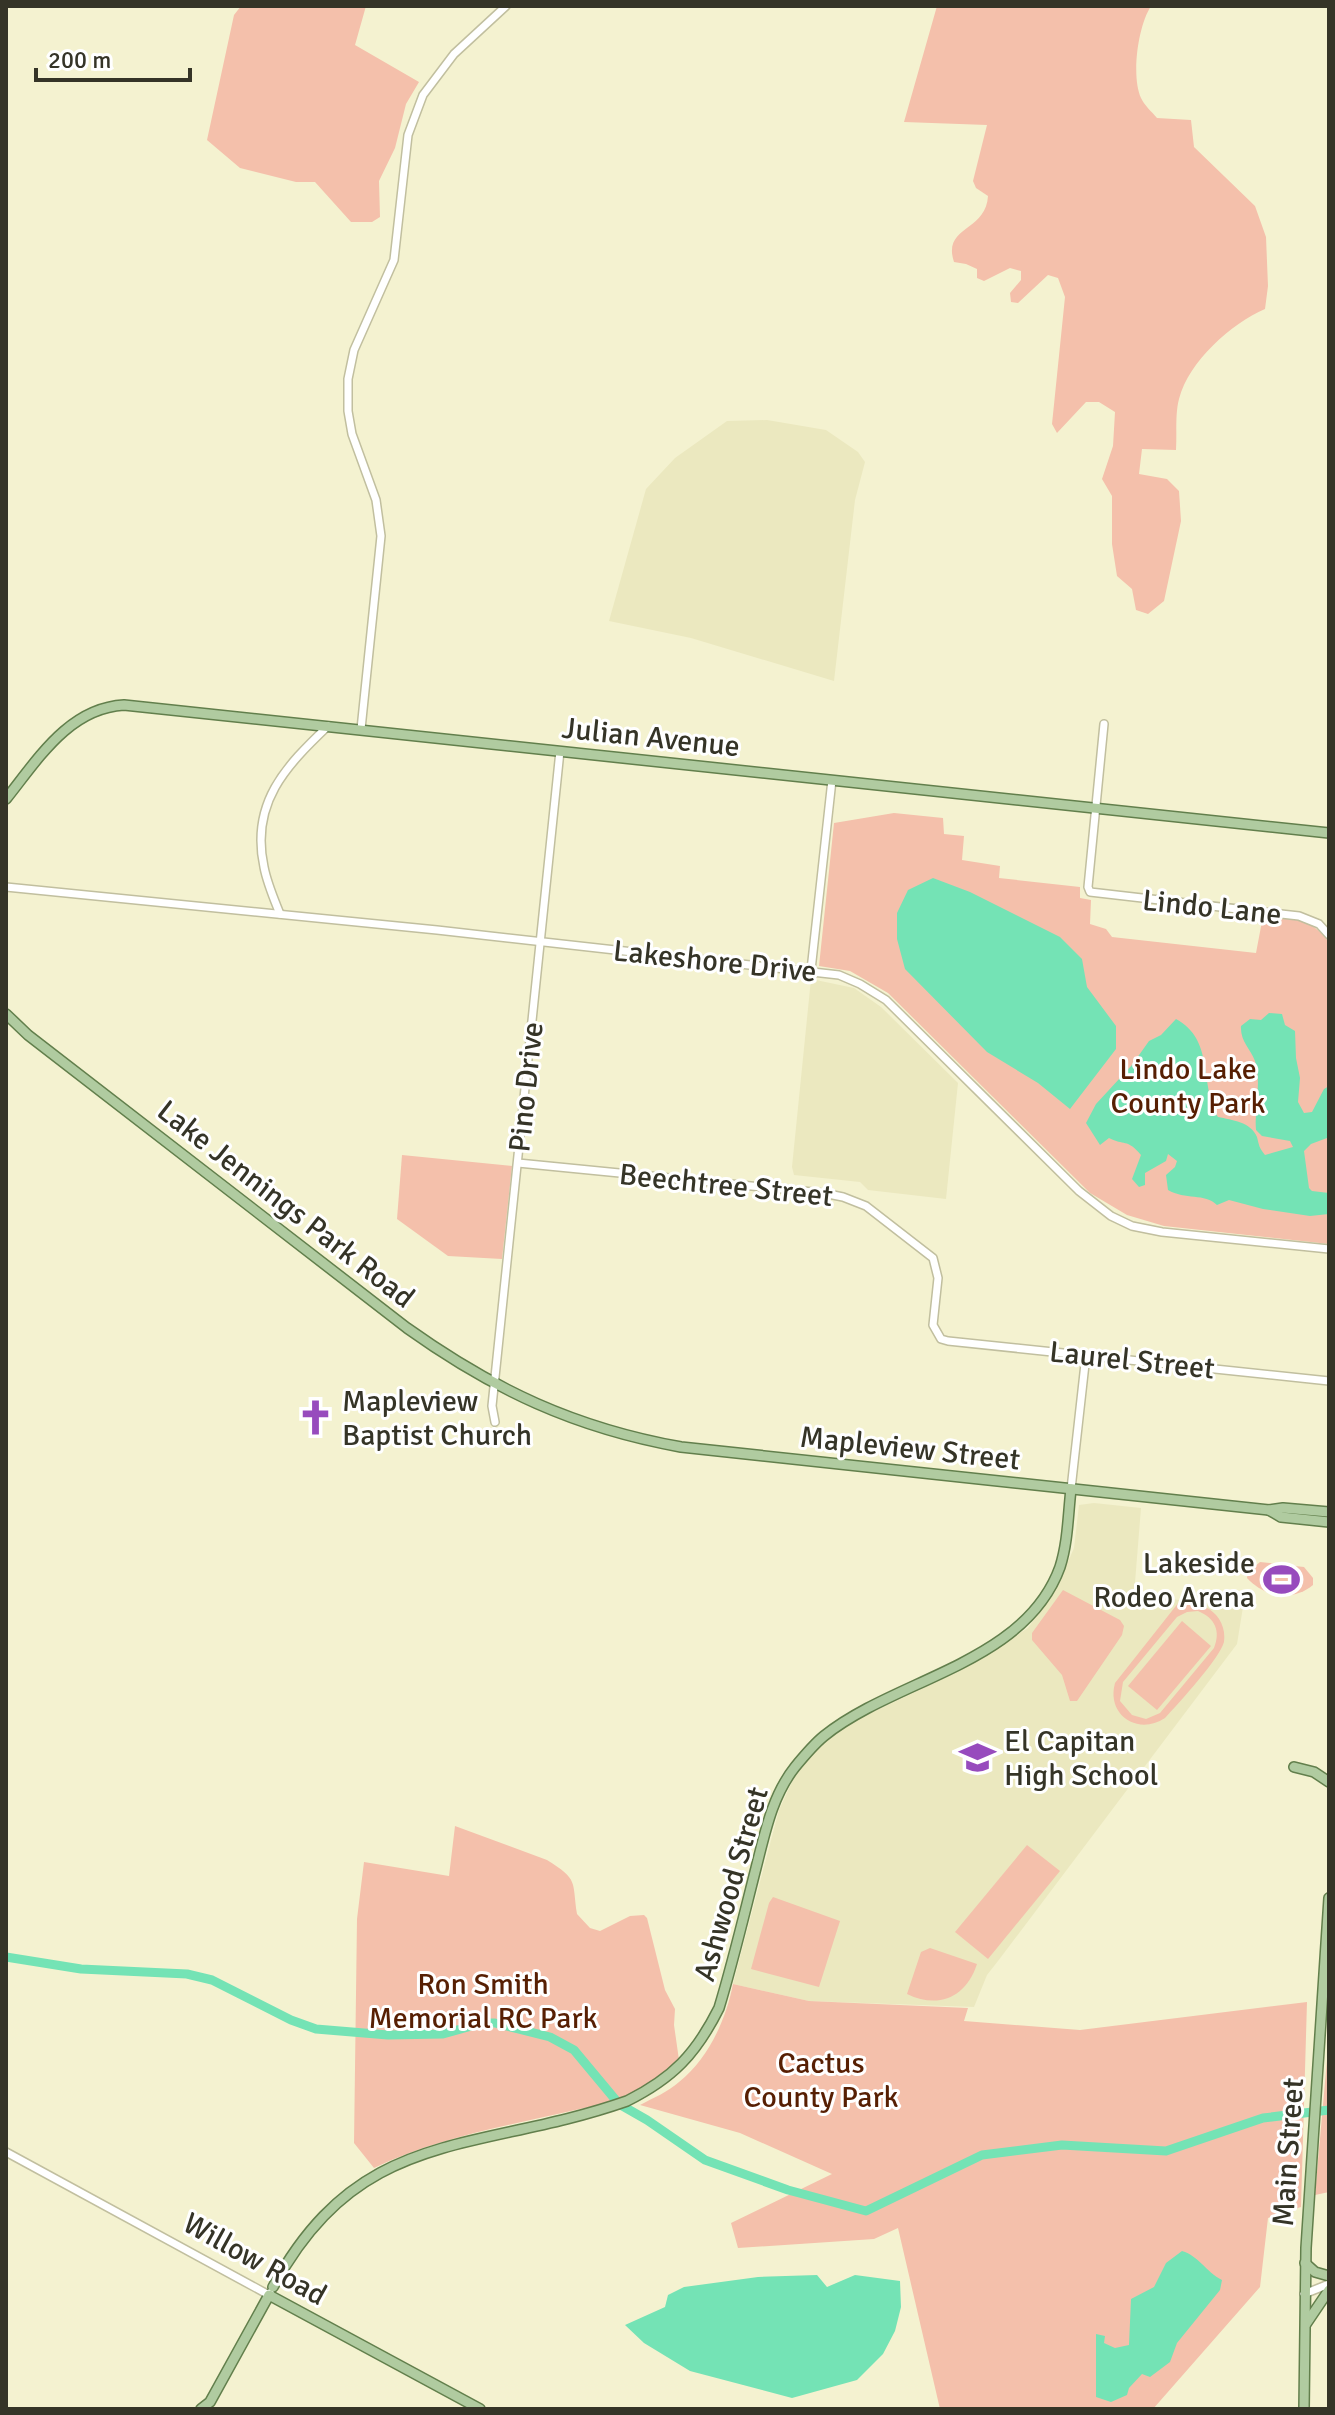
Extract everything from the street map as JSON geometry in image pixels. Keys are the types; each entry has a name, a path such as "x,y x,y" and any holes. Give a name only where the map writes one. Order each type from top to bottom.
{"main road":[{"name":"Julian Avenue","path":"6,799 69,726 103,708 130,705 1329,833"},
{"name":"Lake Jennings Park Road","path":"6,1014 28,1035 407,1328 458,1364 551,1411"},
{"name":"Mapleview Street","path":"551,1411 606,1430 681,1447 1269,1510 1283,1508 1329,1512"},
{"name":"Ashwood Street","path":"201,2409 210,2402 293,2253 320,2218 357,2185 425,2152 627,2101 649,2090 683,2064 704,2037 719,2008 770,1814 792,1770 824,1735 850,1718 1002,1640 1024,1619 1042,1599 1058,1571 1066,1541 1071,1489"},
{"name":"Mapleview Street","path":"1269,1510 1281,1517 1329,1522"},
{"path":"1294,1767 1314,1772 1329,1782"},
{"path":"1314,1772 1329,1770"},
{"name":"Main Street","path":"1304,2409 1305,2263 1329,1898"},
{"path":"1305,2263 1315,2272 1329,2276"},
{"path":"1305,2327 1329,2290"},
{"name":"Willow Road","path":"271,2291 480,2409"}],"street":[{"path":"361,729 381,536 376,500 352,434 348,379 354,350 394,260 408,135 423,95 454,54 506,6"},
{"path":"1095,808 1104,724"},
{"path":"280,914 262,857 264,814 281,776 328,726"},
{"name":"Pino Drive","path":"495,1422 492,1406 494,1384 560,751"},
{"path":"811,970 832,780"},
{"name":"Lindo Lane","path":"1095,808 1089,864 1090,892 1299,916 1319,924 1329,935"},
{"name":"Lakeshore Drive","path":"6,887 811,970 850,979 886,1000 1079,1191 1111,1216 1132,1226 1162,1232 1329,1249"},
{"name":"Beechtree Street","path":"518,1163 823,1193 858,1202 933,1258 938,1278 933,1325 937,1334"},
{"name":"Laurel Street","path":"937,1334 948,1341 1329,1381"},
{"name":"Ashwood Street","path":"1071,1489 1086,1355"},
{"name":"Willow Road","path":"6,2152 271,2291"},
{"path":"1304,2294 1329,2284"}],"shaded area":[{"path":"767,420 826,430 858,452 865,462 855,500 834,681 691,638 609,621 646,489 675,458 727,421"},
{"path":"933,878 970,892 1060,937 1082,959 1087,987 1116,1026 1116,1049 1070,1109 1038,1083 987,1052 905,969 897,939 897,913 908,890"},
{"path":"811,979 854,988 881,1007 958,1083 946,1199 868,1190 860,1182 794,1175 792,1167"},
{"path":"1269,1013 1282,1014 1285,1025 1295,1031 1300,1078 1298,1102 1304,1113 1312,1112 1324,1089 1329,1086 1329,1135 1304,1151 1309,1188 1329,1193 1329,1214 1310,1216 1229,1200 1217,1205 1207,1199 1174,1193 1168,1190 1166,1175 1177,1161 1168,1154 1166,1161 1145,1173 1145,1185 1139,1187 1132,1179 1141,1155 1129,1144 1109,1138 1100,1145 1086,1123 1096,1104 1132,1065 1149,1041 1161,1035 1176,1019 1196,1039 1218,1117 1240,1122 1250,1128 1265,1155 1293,1147 1290,1141 1262,1136 1256,1130 1257,1070 1242,1036 1241,1026 1250,1019 1261,1020"},
{"name":"El Capitan High School","path":"1094,1503 1141,1508 1134,1595 1243,1607 1237,1644 987,1975 974,2007 809,2001 733,1984 779,1810 798,1769 830,1736 862,1717 958,1672 1028,1628 1057,1587 1074,1548 1079,1505"},
{"path":"1182,2251 1193,2256 1222,2280 1220,2290 1177,2343 1170,2362 1150,2377 1142,2374 1129,2388 1127,2395 1111,2402 1096,2397 1096,2334 1105,2336 1104,2343 1115,2348 1129,2345 1131,2299 1154,2287 1166,2263"},
{"path":"817,2275 827,2287 855,2275 900,2281 901,2307 895,2331 883,2354 857,2380 792,2398 690,2371 644,2343 625,2325 665,2307 668,2295 684,2287 758,2277"}],"green space":[{"path":"241,6 366,6 355,45 419,82 406,104 395,148 379,181 380,217 372,222 351,222 315,182 296,182 240,168 207,140 234,15"},
{"path":"937,6 1151,6 1137,51 1141,98 1157,118 1191,120 1194,147 1255,206 1266,237 1268,286 1265,309 1225,334 1192,371 1178,405 1176,450 1142,449 1139,474 1167,479 1179,491 1181,521 1164,601 1148,614 1136,610 1132,589 1117,576 1112,544 1112,496 1102,479 1113,446 1115,412 1099,402 1086,402 1057,433 1052,424 1065,297 1058,278 1048,275 1018,303 1011,302 1010,293 1021,280 1021,271 1010,268 984,281 977,278 977,269 954,262 954,242 980,216 988,196 976,188 973,181 987,125 904,122"},
{"name":"Lindo Lake County Park","path":"894,813 943,818 944,834 964,836 962,860 1000,866 999,878 1080,887 1080,898 1091,900 1090,924 1106,929 1112,937 1256,953 1263,916 1300,920 1314,927 1329,942 1329,1244 1164,1226 1127,1215 1090,1193 888,993 850,971 819,966 834,823"},
{"path":"402,1155 512,1166 502,1259 448,1256 397,1219"},
{"name":"Lakeside Rodeo Arena","path":"1260,1562 1304,1567 1313,1578 1313,1585 1297,1594 1288,1595 1262,1590 1247,1578 1248,1572"},
{"path":"1063,1590 1120,1620 1124,1626 1122,1635 1077,1701 1070,1701 1062,1675 1032,1640 1032,1633"},
{"path":"1179,1602 1205,1607 1219,1619 1224,1637 1221,1649 1165,1718 1145,1725 1126,1719 1115,1704 1115,1683","holes":["1187,1612 1204,1614 1215,1626 1214,1648 1160,1713 1146,1719 1132,1715 1120,1701 1123,1682 1177,1617"]},
{"path":"1182,1621 1211,1646 1157,1710 1128,1686"},
{"name":"Ron Smith Memorial RC Park","path":"455,1826 547,1860 564,1872 574,1888 577,1914 590,1928 600,1931 630,1916 644,1915 647,1918 665,1990 675,2009 679,2060 654,2081 624,2098 465,2135 374,2168 354,2143 357,1919 364,1862 449,1876"},
{"path":"1027,1845 1060,1871 988,1959 955,1932"},
{"path":"773,1897 840,1921 819,1987 751,1969"},
{"path":"930,1948 977,1964 966,1985 940,2000 907,1994 921,1952"},
{"name":"Cactus County Park","path":"733,1984 809,2001 968,2008 964,2021 1080,2030 1307,2002 1301,2207 1268,2218 1260,2287 1153,2409 940,2409 898,2228 874,2239 738,2248 731,2223 832,2174 740,2133 640,2105 675,2086 699,2062 720,2025"},
{"path":"1329,2037 1329,2192 1315,2195"}],"waterway":[{"path":"6,1957 81,1969 187,1974 212,1980 291,2020 316,2029 388,2035 443,2034 482,2023 495,2023 550,2037 574,2050 619,2104 705,2160 788,2190 866,2211 982,2155 1062,2145 1166,2151 1263,2118 1329,2110"}],"place":[{"name":"Mapleview Baptist Church","path":"316,1418"},
{"name":"Lakeside Rodeo Arena","path":"1281,1580"},
{"name":"El Capitan High School","path":"978,1758"}]}
